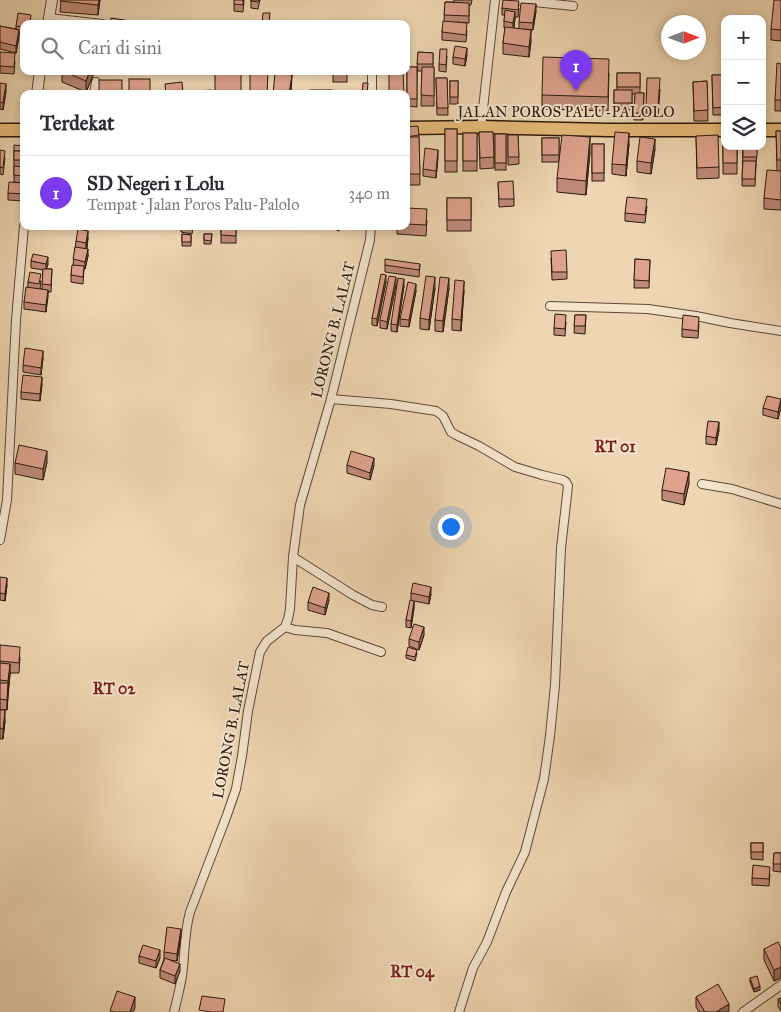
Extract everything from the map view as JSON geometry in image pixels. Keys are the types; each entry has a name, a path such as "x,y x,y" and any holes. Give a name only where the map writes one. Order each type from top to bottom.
{"main road":[{"name":"JALAN POROS PALU-PALOLO","path":"410,128 721,130"},
{"path":"0,130 20,130"},
{"path":"766,130 781,130"}],"street":[{"path":"48,20 52,0"},
{"path":"481,127 495,0"},
{"path":"515,0 573,6"},
{"path":"38,90 39,75"},
{"path":"372,75 372,90"},
{"path":"95,90 96,82"},
{"path":"0,540 7,500 16,320 24,230"},
{"name":"LORONG B. LALAT","path":"174,1012 182,976 190,912 236,789 248,710 260,652 267,641 285,626 290,609 293,557 300,504 331,398 370,240 371,230"},
{"path":"550,306 648,309 781,331"},
{"path":"331,398 436,411 444,416 451,432 456,435 515,467 563,480 568,486 561,548 556,676 544,779 525,852 506,892 487,942 473,968 459,1012"},
{"path":"702,484 732,489 781,504"},
{"path":"293,557 354,595 372,605 382,607"},
{"path":"285,626 295,630 327,633 380,652"},
{"path":"743,1012 781,985"}],"building":[{"path":"61,0 99,0 98,5"},
{"path":"234,0 243,0 243,5 234,4"},
{"path":"503,0 519,1 518,10 502,8"},
{"path":"774,0 781,0 781,30 771,29"},
{"path":"445,2 469,3 469,16 444,15"},
{"path":"521,3 536,4 533,23 519,22"},
{"path":"505,10 515,12 513,23 504,21"},
{"path":"18,13 31,15 30,20 20,20 20,26 16,26"},
{"path":"263,13 270,13 269,20 262,20"},
{"path":"443,21 467,23 466,35 442,32"},
{"path":"0,26 19,30 16,46 0,42"},
{"path":"505,27 531,30 529,47 503,43"},
{"path":"455,46 467,48 465,59 453,57"},
{"path":"440,49 447,49 446,65 439,64"},
{"path":"0,52 15,53 14,67 0,66"},
{"path":"418,52 433,53 433,64 417,64"},
{"path":"543,57 609,59 608,97 542,95"},
{"path":"777,63 781,64 781,100 775,100"},
{"path":"410,67 417,67 417,99 410,99 410,90 407,90 407,75 410,75"},
{"path":"422,67 434,67 434,96 421,95"},
{"path":"617,73 640,73 640,87 617,87"},
{"path":"72,75 88,75 86,81"},
{"path":"215,75 241,75 241,90 215,90"},
{"path":"250,75 268,75 267,90 250,90"},
{"path":"275,75 292,75 290,90 273,90"},
{"path":"389,75 403,75 404,90 389,90"},
{"path":"712,75 721,75 721,107 713,108"},
{"path":"436,78 447,78 448,108 437,108"},
{"path":"647,78 660,78 658,108 646,107"},
{"path":"129,79 150,79 150,90 129,90"},
{"path":"99,80 122,80 122,90 99,90"},
{"path":"450,81 458,81 458,97 450,97"},
{"path":"707,81 708,110 694,111 693,82"},
{"path":"182,82 183,90 166,90 165,84"},
{"path":"0,83 6,84 3,103 0,102"},
{"path":"363,83 368,83 367,90 362,90"},
{"path":"614,90 632,90 632,103 614,103"},
{"path":"635,93 644,93 643,113 634,113"},
{"path":"418,126 419,135 410,136 410,127"},
{"path":"445,129 457,129 457,161 445,161"},
{"path":"776,131 781,131 781,160 777,160"},
{"path":"479,132 493,132 494,157 480,158"},
{"path":"615,132 629,133 626,165 612,164"},
{"path":"463,133 477,133 477,161 463,161"},
{"path":"495,134 506,134 506,163 495,163"},
{"path":"508,135 518,135 519,157 508,157"},
{"path":"562,135 590,137 586,181 557,178"},
{"path":"718,135 719,167 697,168 696,136"},
{"path":"410,137 419,137 420,174 410,174"},
{"path":"640,137 655,139 651,163 637,161"},
{"path":"542,138 559,138 559,155 542,155"},
{"path":"592,144 604,144 604,173 592,173"},
{"path":"14,145 20,146 20,151 14,151"},
{"path":"425,148 438,150 436,171 423,169"},
{"path":"0,150 5,151 3,168 0,167"},
{"path":"723,150 737,150 737,163 723,163"},
{"path":"743,150 757,150 757,157 743,157"},
{"path":"14,151 20,151 20,160 14,160"},
{"path":"743,161 756,161 755,179 742,179"},
{"path":"14,166 20,167 20,176 14,175"},
{"path":"767,170 781,171 781,200 764,198"},
{"path":"513,181 514,199 499,199 498,182"},
{"path":"9,182 20,183 20,194 8,193"},
{"path":"627,197 647,199 645,215 625,213"},
{"path":"447,198 471,198 471,220 447,220"},
{"path":"410,208 427,209 426,225 410,224"},
{"path":"78,230 88,231 86,243 76,241"},
{"path":"221,230 236,230 236,236 221,235"},
{"path":"182,234 191,235 191,242 182,242"},
{"path":"204,234 212,234 211,241 204,240"},
{"path":"75,247 88,249 85,262 73,259"},
{"path":"566,250 567,272 552,272 551,251"},
{"path":"33,254 48,257 46,264 31,261"},
{"path":"385,259 420,264 419,270 385,265"},
{"path":"635,259 650,260 649,281 634,280"},
{"path":"72,265 84,266 83,277 71,275"},
{"path":"43,269 52,269 51,285 42,284"},
{"path":"30,272 41,274 39,284 28,282"},
{"path":"381,274 386,275 377,319 372,318"},
{"path":"389,276 396,277 387,322 380,320"},
{"path":"426,276 435,277 429,320 420,318"},
{"path":"440,277 449,278 443,321 435,320"},
{"path":"398,278 404,279 397,325 391,324"},
{"path":"455,280 464,281 461,320 452,319"},
{"path":"408,282 416,284 409,320 400,319"},
{"path":"26,287 48,290 46,305 24,302"},
{"path":"555,314 566,315 565,329 554,328"},
{"path":"575,315 586,315 585,326 574,326"},
{"path":"683,315 699,317 698,331 682,329"},
{"path":"25,348 43,351 41,368 23,365"},
{"path":"23,375 42,377 40,394 21,392"},
{"path":"767,396 781,399 778,412 763,408"},
{"path":"708,421 719,422 716,438 706,436"},
{"path":"19,445 47,451 43,469 15,463"},
{"path":"351,451 374,458 370,473 347,465"},
{"path":"666,468 689,472 684,494 662,490"},
{"path":"0,577 7,578 5,594 0,593"},
{"path":"413,583 431,587 429,597 411,593"},
{"path":"313,587 329,593 325,608 308,602"},
{"path":"410,600 414,601 411,621 406,620"},
{"path":"414,624 424,627 419,642 409,639"},
{"path":"0,645 20,647 19,663 0,661"},
{"path":"408,647 417,650 415,657 406,655"},
{"path":"0,663 10,664 8,681 0,680"},
{"path":"0,683 8,683 7,700 0,699"},
{"path":"0,710 5,710 3,729 0,728"},
{"path":"751,843 763,843 763,852 751,852"},
{"path":"774,853 781,853 781,864 773,864"},
{"path":"753,865 770,867 769,879 752,878"},
{"path":"167,927 181,929 177,954 164,952"},
{"path":"778,942 781,948 781,967 774,970 764,949"},
{"path":"143,945 160,950 156,961 139,956"},
{"path":"165,958 180,964 175,976 160,970"},
{"path":"757,976 760,986 754,989 750,978"},
{"path":"718,984 729,1004 716,1012 705,1012 696,997"},
{"path":"117,991 135,997 130,1012 110,1011"},
{"path":"202,996 225,999 223,1012 199,1010"}],"place":[{"name":"SD Negeri 1 Lolu","path":"576,91"}],"district":[{"name":"RT 01","path":"615,446"},
{"name":"RT 02","path":"114,688"},
{"name":"RT 04","path":"412,971"}]}
